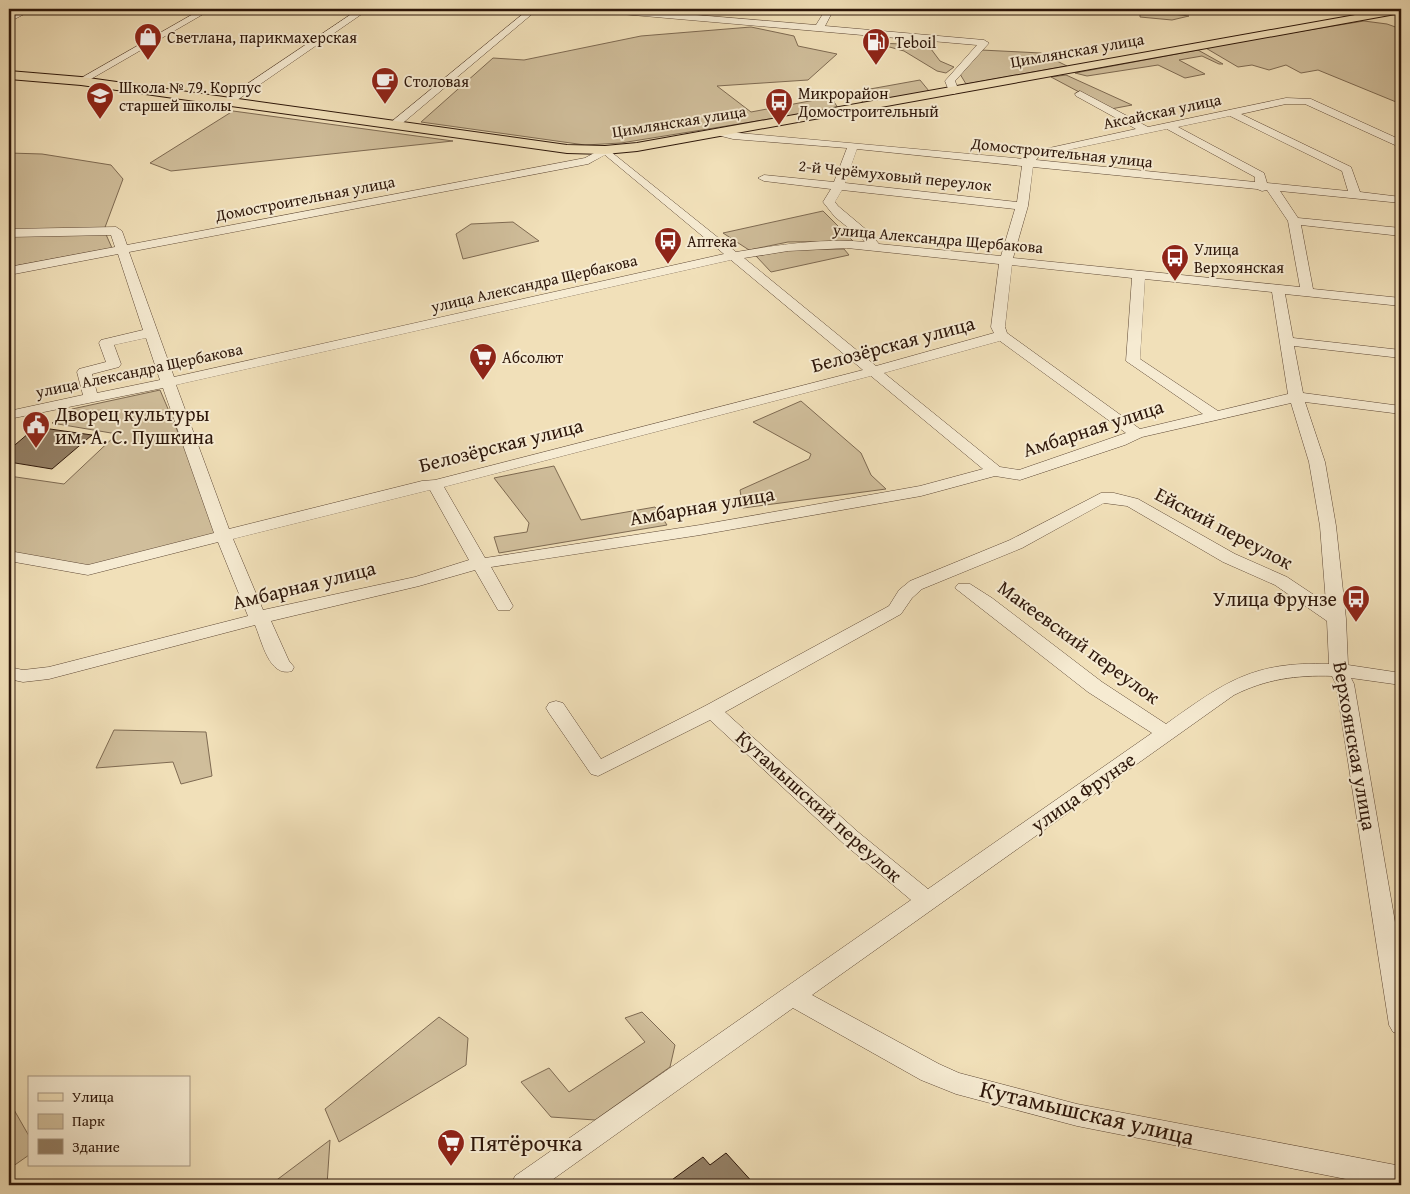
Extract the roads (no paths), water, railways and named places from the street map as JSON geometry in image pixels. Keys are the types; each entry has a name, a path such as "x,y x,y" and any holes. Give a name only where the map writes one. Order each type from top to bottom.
{"main road":[{"name":"Цимлянская улица","path":"9,75 82,81 226,103 567,149 605,150 721,133 1401,10"},
{"path":"1379,14 1401,22"}],"street":[{"path":"9,19 30,9"},
{"path":"82,81 208,9"},
{"path":"226,103 365,9"},
{"path":"394,125 534,9"},
{"path":"598,9 823,26 984,43 950,80 954,91"},
{"path":"823,26 830,9"},
{"path":"1345,9 1363,16"},
{"path":"1080,94 1147,131"},
{"name":"Аксайская улица","path":"1028,163 1034,154 1286,101 1307,101 1401,144"},
{"path":"1232,113 1347,169 1355,196"},
{"path":"1170,126 1260,175 1266,188 1284,205 1294,221 1307,293"},
{"name":"Домостроительная улица","path":"721,133 733,136 1401,200"},
{"path":"853,146 838,186 829,202 835,212 871,240 875,247"},
{"path":"605,150 995,472"},
{"name":"Домостроительная улица","path":"9,271 588,161 605,150"},
{"path":"1028,163 1022,206 1006,261 998,327 1001,334 1137,434"},
{"name":"2-й Черёмуховый переулок","path":"764,178 828,183 838,186 1022,206"},
{"path":"1294,221 1401,232"},
{"path":"9,232 116,231 208,497 255,613 261,618 281,664 285,667"},
{"name":"улица Александра Щербакова","path":"9,415 262,363 734,256 788,247 847,244 1401,302"},
{"path":"1139,275 1133,361 1214,415"},
{"name":"Верхоянская улица","path":"1278,290 1296,397 1316,462 1328,526 1337,619 1338,670 1346,691 1401,1025"},
{"path":"92,397 84,372 114,364 106,342 152,332"},
{"name":"Белозёрская улица","path":"9,556 88,570 422,486 436,485 990,340 1001,334"},
{"path":"1286,341 1401,354"},
{"name":"Амбарная улица","path":"9,673 23,676 49,673 261,618 419,581 466,566 700,530 902,494 995,472 1020,475 1120,442 1137,434 1296,397 1401,410"},
{"path":"436,485 504,606"},
{"name":"Ейский переулок","path":"712,711 895,610 905,594 916,585 1016,544 1101,498 1114,498 1132,502 1229,558 1281,582 1337,619"},
{"name":"Макеевский переулок","path":"964,588 986,602 1095,687 1166,733"},
{"name":"улица Фрунзе","path":"524,1185 1244,680 1283,670 1338,670 1401,678"},
{"path":"556,708 598,769 712,711"},
{"name":"Кутамышский переулок","path":"712,711 851,838 927,902"},
{"name":"Кутамышская улица","path":"792,996 930,1072 956,1083 1077,1115 1401,1178"}],"place":[{"name":"Светлана, парикмахерская","path":"148,61"},
{"name":"Teboil","path":"876,66"},
{"name":"Столовая","path":"385,105"},
{"name":"Школа № 79. Корпус старшей школы","path":"100,120"},
{"name":"Микрорайон Домостроительный","path":"779,126"},
{"name":"Аптека","path":"668,265"},
{"name":"Улица Верхоянская","path":"1175,282"},
{"name":"Абсолют","path":"483,381"},
{"name":"Дворец культуры им. А. С. Пушкина","path":"36,449"},
{"name":"Улица Фрунзе","path":"1356,623"},
{"name":"Пятёрочка","path":"451,1167"}]}
